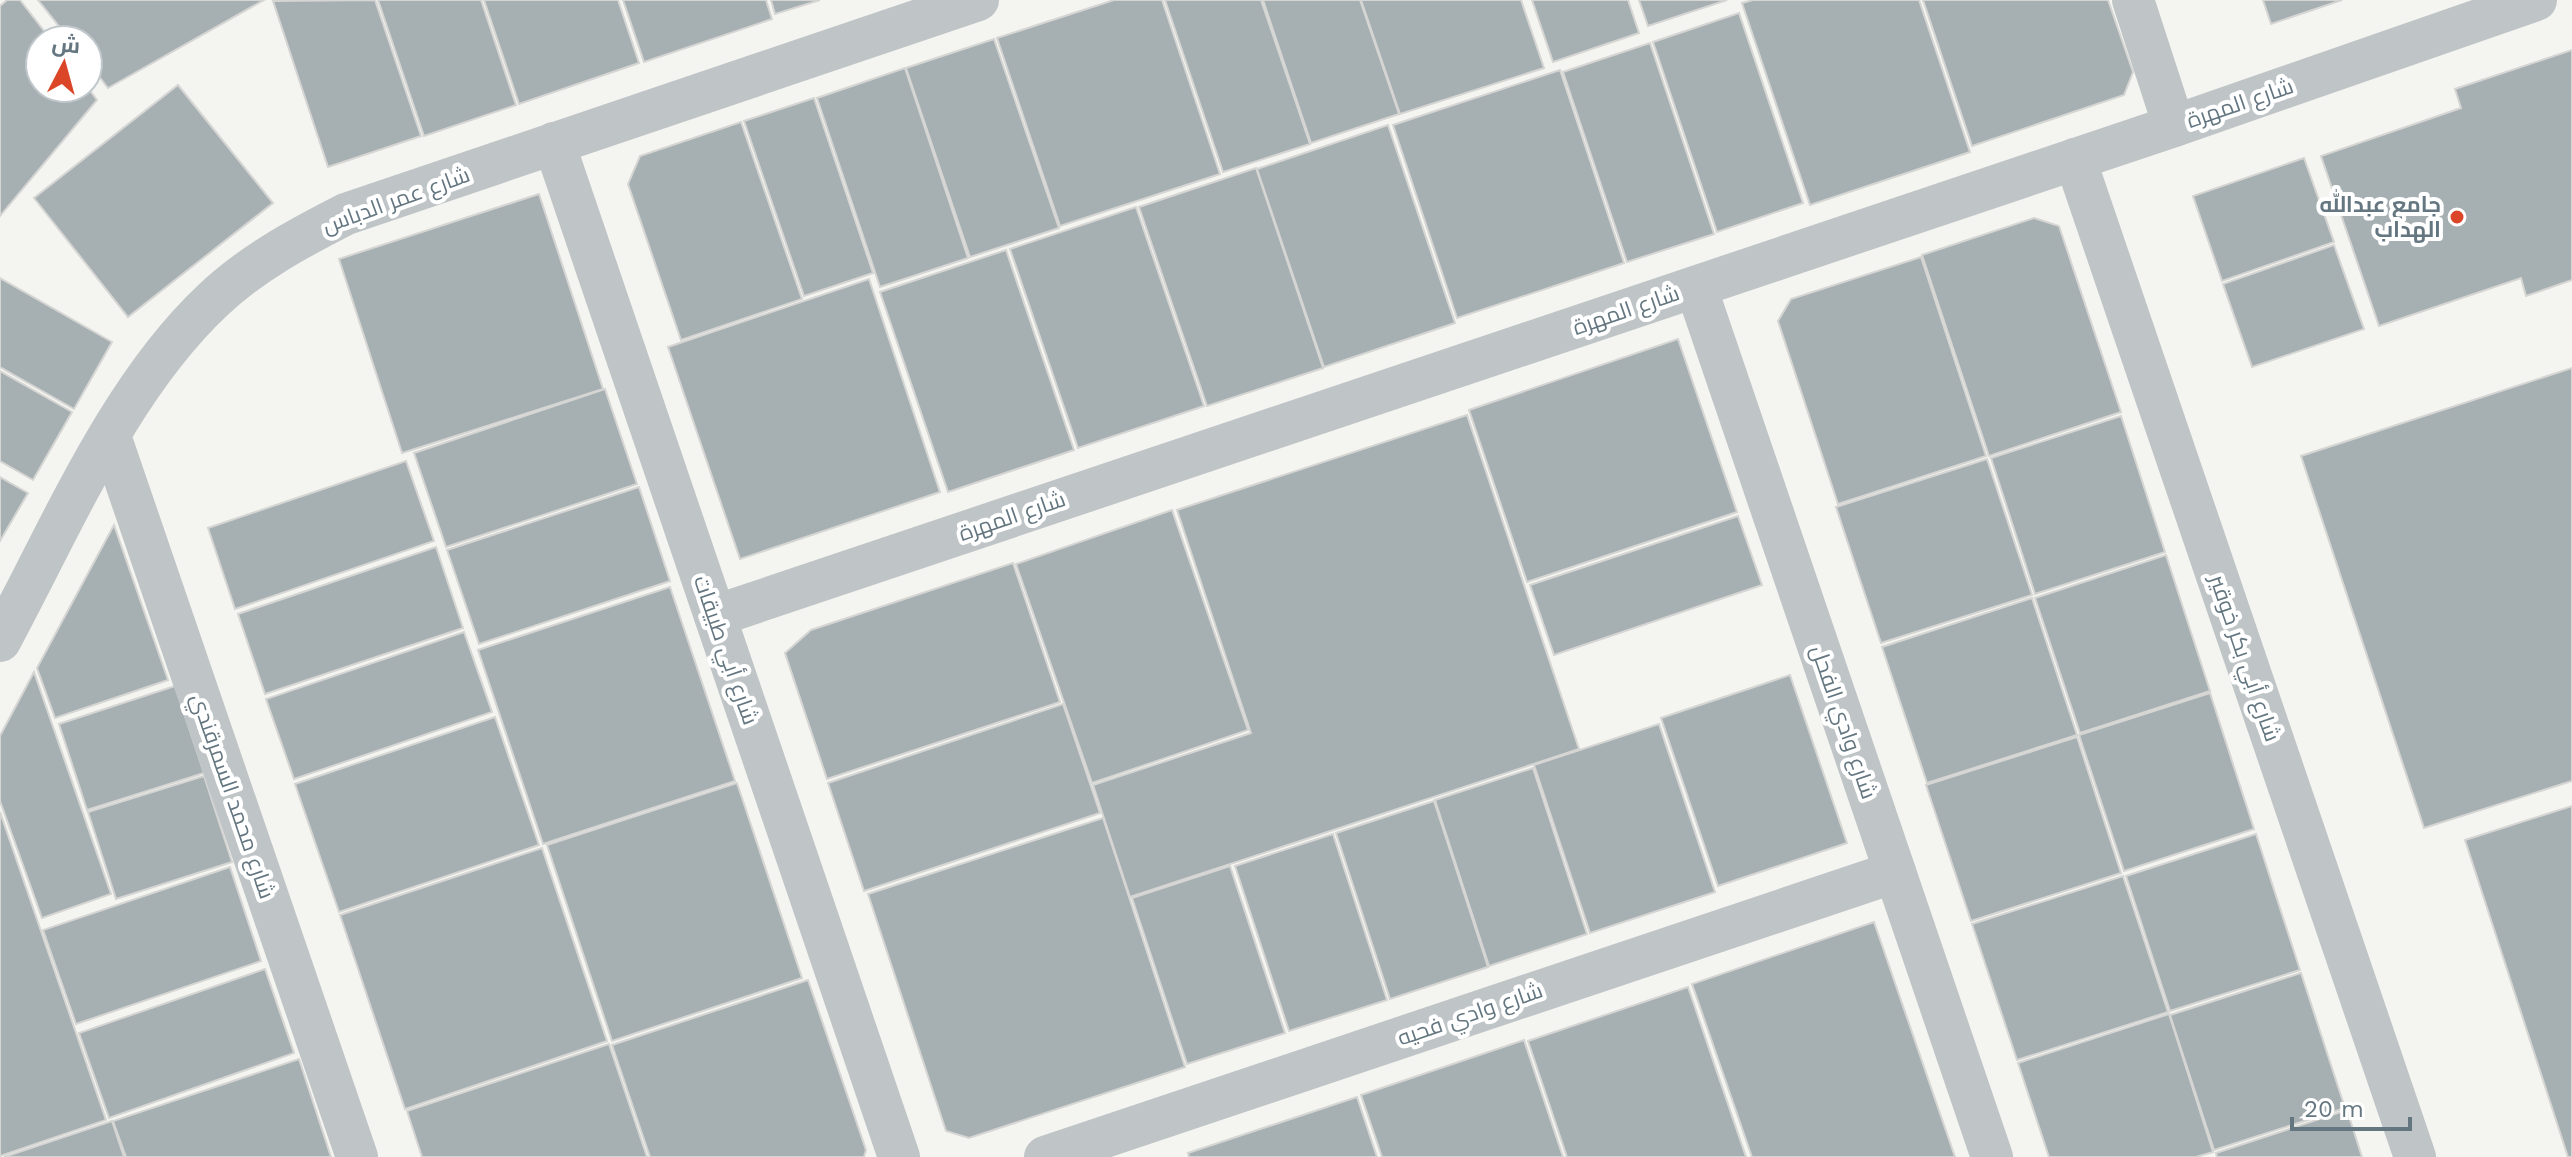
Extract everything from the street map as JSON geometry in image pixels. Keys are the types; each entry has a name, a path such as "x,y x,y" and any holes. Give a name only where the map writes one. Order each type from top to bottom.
{"street":[{"path":"2133,0 2174,126"},
{"name":"شارع المهرة","path":"715,616 2174,126 2536,0"},
{"name":"شارع عمر الدباس","path":"0,641 110,436 148,372 179,333 253,267 346,214 955,4"},
{"name":"شارع أبي طبيقات","path":"554,143 899,1157"},
{"name":"شارع أبي بكر خوقير","path":"2075,159 2415,1157"},
{"name":"شارع وادي الفحل","path":"1696,287 1992,1157"},
{"name":"شارع محمد السمرقندي","path":"110,436 357,1157"},
{"name":"شارع وادي فحيه","path":"1045,1157 1895,872"}],"building":[{"path":"7,0 20,0 39,24 24,24 24,104 94,104 0,216 0,6"},
{"path":"38,0 264,0 108,88 104,83 104,24 57,24"},
{"path":"375,0 421,136 328,167 273,1"},
{"path":"378,0 481,0 516,105 424,136"},
{"path":"484,0 618,0 639,63 519,104"},
{"path":"623,0 766,0 772,19 644,62"},
{"path":"771,0 820,0 775,14"},
{"path":"1114,0 1162,0 1220,174 1060,226 997,38"},
{"path":"1165,0 1261,0 1310,144 1223,172"},
{"path":"1263,0 1360,0 1399,114 1311,143"},
{"path":"1361,0 1521,0 1544,68 1400,114"},
{"path":"1532,0 1628,0 1639,33 1553,62"},
{"path":"1639,0 1727,0 1648,26"},
{"path":"1753,0 1919,0 1970,152 1810,205 1742,3"},
{"path":"1923,0 2108,0 2133,72 2124,95 1972,146"},
{"path":"2263,0 2342,0 2271,24"},
{"path":"1739,13 1803,203 1717,232 1653,42"},
{"path":"994,39 1059,228 970,257 906,68"},
{"path":"1650,43 1714,234 1627,262 1563,72"},
{"name":"جامع عبدالله الهداب","path":"2572,50 2572,280 2526,296 2521,278 2379,326 2321,156 2461,108 2455,89"},
{"path":"905,68 968,258 880,287 817,98"},
{"path":"1560,70 1624,263 1457,318 1393,125"},
{"path":"178,85 273,203 128,317 34,198"},
{"path":"814,98 873,273 804,296 744,121"},
{"path":"741,122 802,299 681,340 628,184 640,156"},
{"path":"1388,125 1455,323 1324,367 1257,169"},
{"path":"2304,158 2334,242 2222,281 2193,196"},
{"path":"1256,168 1323,368 1207,406 1139,207"},
{"path":"539,194 603,389 402,453 339,259"},
{"path":"1136,207 1204,406 1078,448 1010,249"},
{"path":"2034,218 2059,226 2121,412 1989,456 1922,255"},
{"path":"2334,245 2364,329 2252,367 2223,284"},
{"path":"1006,250 1074,450 948,492 880,292"},
{"path":"1921,257 1986,456 1838,504 1778,321 1791,299"},
{"path":"0,278 112,342 74,409 0,367"},
{"path":"869,279 940,492 740,559 668,347"},
{"path":"1678,339 1737,512 1527,582 1469,410"},
{"path":"2572,368 2572,781 2424,828 2301,456"},
{"path":"0,371 72,412 33,480 0,461"},
{"path":"605,389 637,484 446,547 414,453"},
{"path":"1467,415 1579,749 1130,897 1093,785 1251,733 1177,510"},
{"path":"2121,416 2165,552 2035,594 1991,458"},
{"path":"1987,459 2032,595 1881,643 1836,507"},
{"path":"406,461 434,541 235,609 208,528"},
{"path":"0,477 28,493 0,541"},
{"path":"639,487 670,581 479,644 447,550"},
{"path":"1172,510 1248,730 1092,783 1016,564"},
{"path":"1738,516 1762,585 1554,655 1530,585"},
{"path":"114,525 168,680 55,718 37,668"},
{"path":"436,547 463,628 265,694 238,614"},
{"path":"2166,555 2210,691 2080,733 2035,598"},
{"path":"1013,563 1060,702 827,779 785,653 811,630"},
{"path":"670,587 735,781 543,844 478,650"},
{"path":"2032,598 2077,735 1927,783 1882,647"},
{"path":"464,632 492,712 294,779 266,699"},
{"path":"34,672 111,894 42,918 0,801 0,736"},
{"path":"1790,675 1847,843 1718,886 1661,718"},
{"path":"175,686 204,773 87,810 59,724"},
{"path":"2210,693 2254,829 2124,871 2079,735"},
{"path":"1063,704 1100,813 864,891 828,783"},
{"path":"495,717 539,845 339,912 295,784"},
{"path":"1659,724 1715,892 1590,933 1534,765"},
{"path":"2077,737 2121,873 1971,921 1926,785"},
{"path":"1533,768 1587,934 1489,966 1435,800"},
{"path":"204,776 232,862 116,899 88,812"},
{"path":"737,783 802,978 612,1041 547,845"},
{"path":"1434,801 1488,967 1390,999 1336,833"},
{"path":"2572,806 2572,1157 2568,1157 2465,840"},
{"path":"0,812 106,1120 0,1156"},
{"path":"1103,818 1185,1067 969,1138 946,1131 868,894"},
{"path":"1333,834 1387,1000 1289,1031 1235,866"},
{"path":"2256,834 2300,970 2170,1011 2126,876"},
{"path":"542,848 607,1041 405,1109 340,915"},
{"path":"1230,866 1285,1033 1187,1064 1132,898"},
{"path":"230,867 261,961 76,1024 43,930"},
{"path":"2123,876 2168,1012 2017,1060 1972,924"},
{"path":"1874,922 1955,1157 1752,1157 1692,984"},
{"path":"265,969 294,1053 109,1118 79,1033"},
{"path":"2301,973 2345,1108 2214,1150 2170,1015"},
{"path":"808,980 866,1150 864,1157 650,1157 612,1045"},
{"path":"1688,987 1746,1157 1567,1157 1528,1041"},
{"path":"2169,1014 2213,1152 2196,1157 2049,1157 2018,1063"},
{"path":"1524,1040 1563,1157 1382,1157 1361,1095"},
{"path":"609,1044 647,1157 422,1157 407,1111"},
{"path":"299,1059 331,1157 126,1157 113,1121"},
{"path":"1357,1097 1377,1157 1189,1157 1188,1153"},
{"path":"2347,1110 2362,1157 2217,1157 2216,1153"},
{"path":"112,1121 124,1157 4,1157"}],"place":[{"name":"جامع عبدالله الهداب","path":"2457,217"}]}
